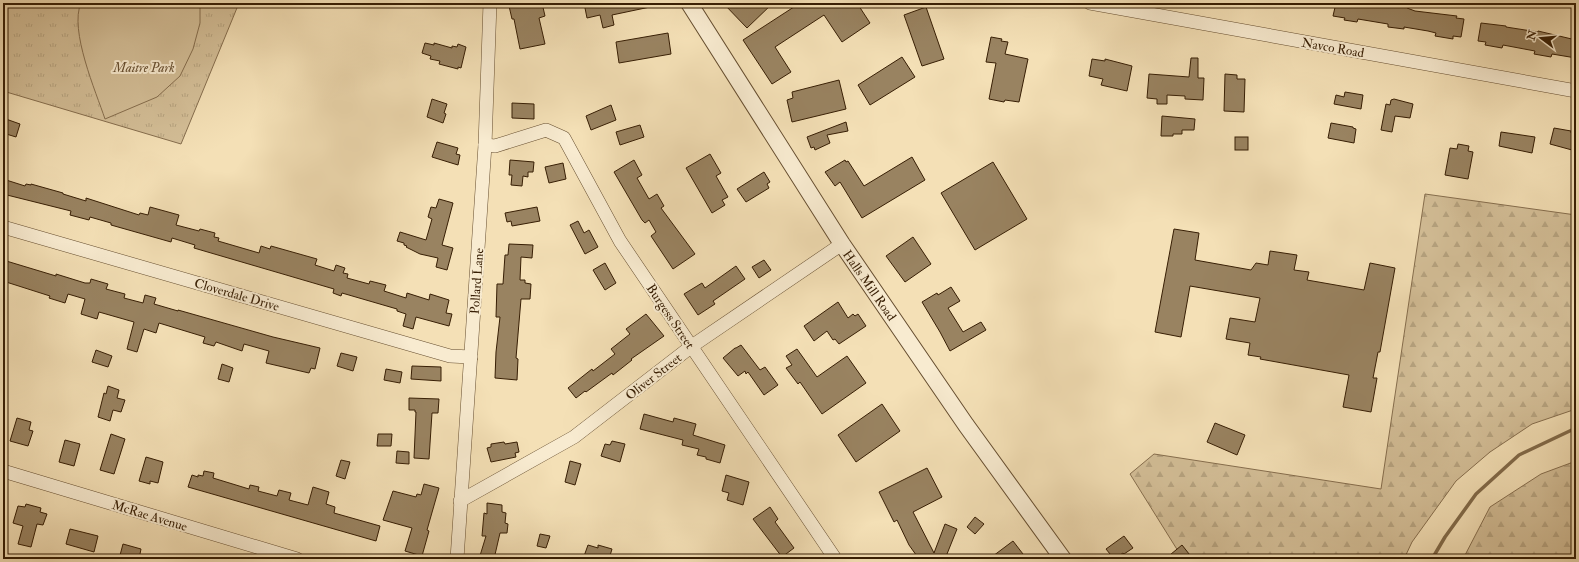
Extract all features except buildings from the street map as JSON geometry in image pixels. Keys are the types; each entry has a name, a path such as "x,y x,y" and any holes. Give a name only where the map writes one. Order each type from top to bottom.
{"street":[{"name":"Pollard Lane","path":"457,559 485,145 490,3"},
{"name":"Halls Mill Road","path":"689,3 842,244 966,425 1061,558"},
{"name":"Navco Road","path":"1090,3 1111,5 1576,91"},
{"name":"Burgess Street","path":"485,145 495,146 546,130 564,138 620,241 834,557"},
{"name":"Cloverdale Drive","path":"3,227 450,356 471,357"},
{"name":"Oliver Street","path":"460,501 574,437 692,346 842,244"},
{"name":"McRae Avenue","path":"3,471 283,557 297,559"}],"green space":[{"name":"Maitre Park","path":"3,3 239,3 181,144 3,91"},
{"path":"81,3 200,3 200,23 193,49 180,76 157,97 105,119 90,78 81,44 78,29 78,15"},
{"path":"1425,194 1576,215 1576,409 1532,424 1490,452 1456,481 1412,542 1404,559 1183,559 1130,474 1154,454 1381,489"},
{"path":"1576,461 1576,559 1463,559 1490,507 1541,474"}],"waterway":[{"path":"1432,559 1445,537 1476,494 1519,455 1576,428"}]}
